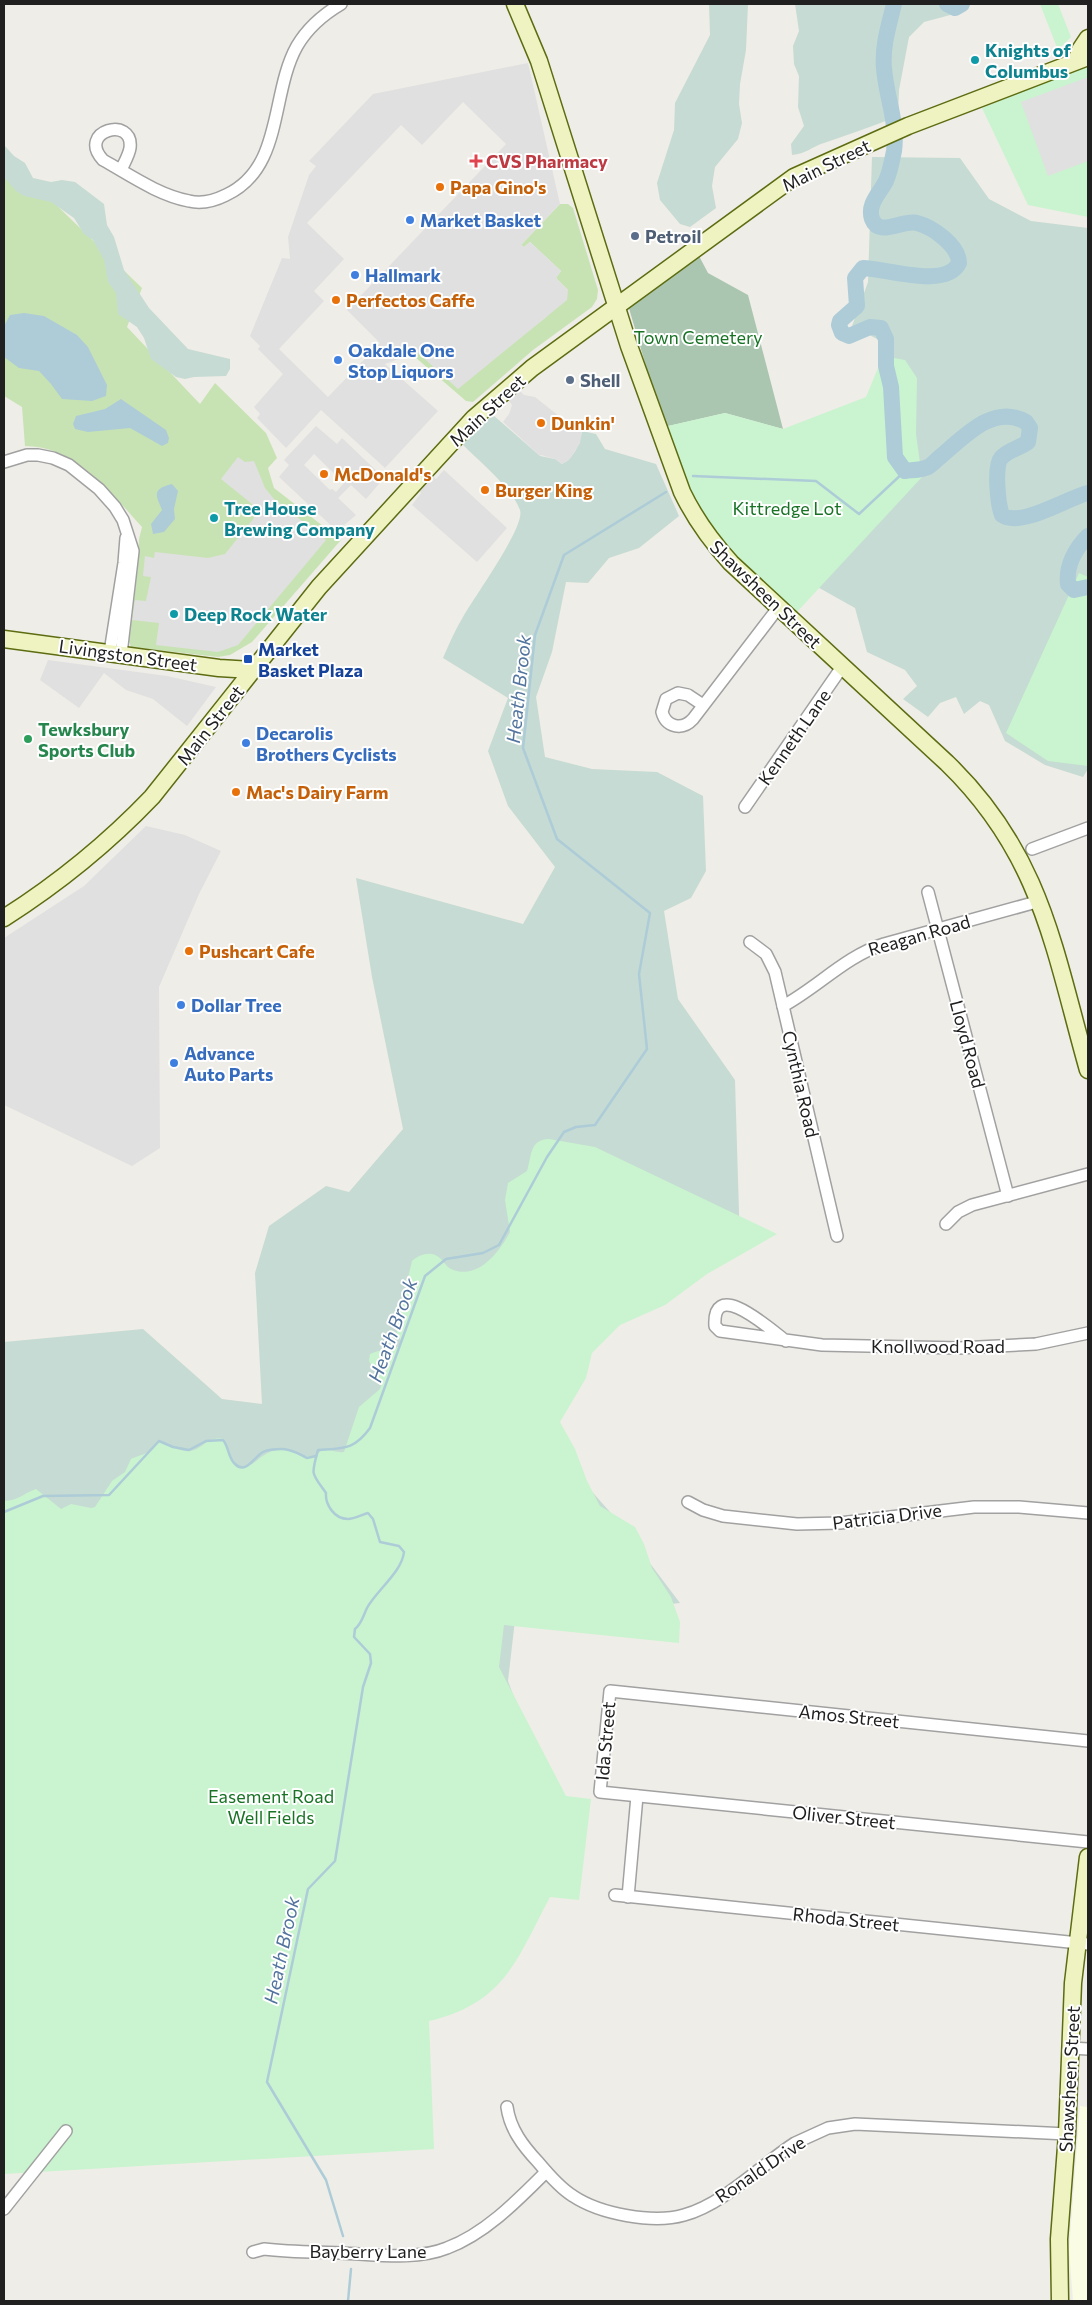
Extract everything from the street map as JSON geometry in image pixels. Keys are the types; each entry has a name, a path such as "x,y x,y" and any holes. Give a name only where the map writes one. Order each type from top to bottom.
{"main road":[{"name":"Shawsheen Street","path":"514,4 539,61 616,306 665,448 690,511 708,537 729,561 963,778 1005,832 1028,873 1040,901 1059,960 1088,1070"},
{"path":"1082,59 1080,50 1088,38"},
{"name":"Main Street","path":"4,918 55,885 123,827 152,797 319,587 474,418 529,371 794,177 908,126 1082,59"},
{"name":"Livingston Street","path":"4,639 219,668 252,670"},
{"name":"Shawsheen Street","path":"1060,2301 1059,2239 1067,2134 1070,2048 1083,1944 1088,1857"}],"street":[{"path":"121,170 166,194 189,201 203,202 218,199 245,184 256,171 268,147 287,69 296,47 316,23 341,4"},
{"path":"4,462 13,458 38,454 69,465 99,489 115,507 123,520 126,534 116,653"},
{"path":"703,705 778,608"},
{"name":"Kenneth Lane","path":"745,807 842,667"},
{"path":"1032,849 1088,828"},
{"name":"Lloyd Road","path":"928,892 1008,1196"},
{"name":"Reagan Road","path":"783,1006 809,991 863,951 1040,901"},
{"name":"Cynthia Road","path":"750,942 766,954 771,962 837,1236"},
{"path":"946,1224 965,1208 1088,1174"},
{"name":"Knollwood Road","path":"786,1341 744,1310 726,1305 717,1310 715,1322 718,1330 786,1341 851,1346 990,1348 1052,1342 1088,1333"},
{"name":"Patricia Drive","path":"688,1502 703,1510 723,1516 804,1524 847,1522 974,1507 1020,1507 1088,1513"},
{"name":"Amos Street","path":"610,1691 1088,1741"},
{"name":"Ida Street","path":"600,1792 610,1691"},
{"name":"Oliver Street","path":"600,1792 1088,1842"},
{"path":"628,1896 637,1796"},
{"name":"Rhoda Street","path":"615,1895 1083,1944"},
{"path":"1070,2048 1088,2049"},
{"name":"Ronald Drive","path":"507,2107 510,2124 516,2135 546,2172 573,2196 601,2210 642,2217 671,2218 684,2215 712,2203 787,2148 809,2135 842,2125 885,2125 1067,2134"},
{"path":"4,2209 66,2131"},
{"name":"Bayberry Lane","path":"253,2252 264,2249 407,2254 446,2249 471,2237 483,2228 546,2172"}],"shaded area":[{"path":"528,63 560,204 521,245 524,247 530,242 561,271 556,278 568,290 567,300 458,389 417,352 385,364 438,411 385,468 321,410 286,448 257,418 260,414 254,407 283,374 258,349 260,346 250,336 282,258 290,259 288,237 309,175 316,166 309,161 373,94","holes":["463,102 506,144 347,310 380,343 328,397 279,349 324,301 314,291 344,259 307,223 401,125 422,145"]},
{"path":"1088,77 1088,161 1048,176 1021,102"},
{"path":"520,391 524,395 535,397 564,420 568,420 582,431 580,443 569,460 562,464 555,459 540,456 503,422 509,414 512,405 509,401"},
{"path":"316,426 337,444 342,438 384,478 366,499 351,485 338,498 356,515 337,531 279,477 289,465 284,460","holes":["314,454 344,483 336,492 332,489 330,490 304,465"]},
{"path":"238,457 245,462 254,461 265,488 274,499 326,540 238,645 218,652 156,645 159,623 132,620 135,600 146,601 151,577 143,576 145,556 154,558 155,552 208,558 225,554 254,518 252,504 221,479"},
{"path":"444,470 507,528 477,562 412,505 421,493 419,490 432,476 436,479"},
{"path":"48,660 167,676 216,687 187,726 153,699 126,690 104,673 79,708 40,680"},
{"path":"146,826 185,835 221,851 199,894 159,987 160,1148 132,1166 4,1105 4,938 84,886"},
{"path":"1080,2106 1088,2107 1088,2301 1073,2301 1069,2250"}],"green space":[{"path":"709,4 748,4 746,50 740,84 739,104 742,123 738,139 715,167 712,186 716,208 690,227 680,224 660,200 657,183 674,130 675,103 710,35"},
{"path":"795,4 968,4 954,14 924,22 909,37 899,90 898,116 792,155 791,144 804,126 798,107 799,76 794,64 793,46 799,31"},
{"path":"1040,4 1058,4 1071,37 1058,50"},
{"path":"1088,65 1088,217 1028,205 982,108"},
{"path":"4,145 14,156 25,163 33,178 51,182 62,180 75,182 104,204 107,225 114,237 124,270 149,308 188,349 230,359 230,369 226,376 185,379 176,377 151,359 144,338 137,327 118,314 116,293 108,282 104,260 93,240 84,234 74,218 51,202 24,196 16,191 4,177"},
{"path":"872,157 960,158 989,199 1031,221 1088,228 1088,769 1083,777 1045,765 1005,741 989,705 980,701 964,714 956,697 940,703 928,717 903,699 917,686 905,670 867,652 855,608 814,585 781,447 890,431 879,340 852,326 868,282"},
{"path":"4,162 12,162 142,288 127,327 200,404 215,383 266,433 277,458 268,468 274,488 341,540 252,642 230,655 218,657 131,647 129,641 138,567 139,539 142,527 91,473 76,462 43,448 25,446 22,407 4,396"},
{"path":"560,204 568,204 573,208 598,290 597,299 592,307 533,350 473,402 466,401 415,357 417,352 512,343 545,318 568,290 556,278 561,271 530,242 524,247 521,245"},
{"name":"Town Cemetery","path":"698,254 708,273 748,295 783,429 725,413 664,427 628,305"},
{"name":"Kittredge Lot","path":"883,356 905,360 917,378 916,434 922,477 796,613 719,555 659,428 725,413 783,429 866,397"},
{"path":"493,415 540,456 555,459 562,464 576,450 582,431 596,434 605,449 656,464 679,516 639,548 609,558 588,583 566,582 552,652 536,697 545,757 592,769 657,772 703,796 706,871 691,898 664,911 678,999 735,1080 740,1245 603,1328 558,1415 571,1468 618,1521 680,1603 515,1620 508,1681 571,1852 4,1819 4,1342 143,1329 222,1399 262,1404 255,1273 269,1226 326,1186 349,1192 403,1129 372,977 356,878 523,924 555,867 508,806 488,751 508,698 443,658 460,622 498,563 520,518 520,510 510,493 462,444"},
{"path":"1079,573 1088,577 1088,766 1048,761 1006,733"},
{"name":"Easement Road Well Fields","path":"549,1139 595,1147 777,1234 707,1274 665,1305 620,1325 592,1353 586,1378 560,1422 575,1449 587,1481 600,1506 635,1527 644,1544 652,1568 671,1597 680,1622 679,1643 504,1625 499,1667 566,1796 591,1799 579,1900 550,1897 528,1940 506,1976 475,2003 455,2013 429,2021 434,2149 4,2174 4,1501 17,1498 36,1489 61,1509 71,1504 95,1507 112,1481 125,1472 131,1459 147,1453 159,1441 178,1449 190,1451 199,1448 213,1439 224,1439 233,1462 241,1468 246,1467 268,1453 279,1450 289,1450 311,1457 316,1457 325,1450 344,1452 359,1407 380,1389 382,1383 369,1361 370,1354 400,1346 401,1341 397,1333 396,1315 403,1299 412,1261 421,1255 431,1254 439,1257 451,1269 461,1272 479,1268 494,1256 510,1232 505,1200 508,1183 527,1171 532,1150 538,1142"}],"water":[{"path":"24,313 44,316 77,335 88,347 107,385 106,396 92,401 62,399 39,371 19,368 4,357 4,326 10,315"},
{"path":"121,399 166,430 169,438 168,443 162,446 130,428 88,432 75,429 73,424 76,416 105,409"},
{"path":"172,484 178,491 174,509 175,519 164,532 153,534 151,524 162,510 157,497 158,491 160,488"}],"waterway":[{"path":"894,4 884,52 885,78 893,120 894,151 887,178 871,208 872,219 875,224 886,228 911,222 923,225 937,233 950,244 955,250 959,263 952,271 942,275 930,276 915,276 863,268 855,278 857,306 840,321 839,325 842,333 849,336 870,327 881,328 886,339 886,366 891,387 895,457 905,471 923,469 929,466 979,425 1002,417 1014,417 1026,422 1030,428 1028,442 1007,453 999,462 997,486 1002,515 1010,518 1021,518 1088,493"},
{"path":"947,4 955,8 962,4"},
{"name":"Heath Brook","path":"693,476 816,481 859,514 905,471"},
{"name":"Heath Brook","path":"343,2236 326,2180 267,2082 308,1889 335,1861 363,1687 371,1663 370,1654 354,1637 355,1629 361,1622 371,1602 399,1567 404,1552 399,1546 380,1542 373,1519 368,1513 348,1519 335,1514 327,1502 326,1493 315,1477 314,1465 318,1450 335,1449 353,1444 370,1428 425,1276 446,1259 483,1253 499,1245 547,1157 564,1132 576,1127 595,1125 647,1049 639,974 650,913 557,839 523,748 535,635 564,555 666,492"},
{"path":"1088,536 1072,558 1068,571 1068,584 1074,590 1088,587"},
{"path":"4,1512 43,1496 109,1495 159,1441 173,1447 189,1450 206,1441 223,1440 233,1462 239,1467 250,1464 263,1452 272,1450 289,1450 307,1458 316,1456"},
{"name":"Heath Brook","path":"348,2301 351,2269"}],"place":[{"name":"Knights of Columbus","path":"975,60"},
{"name":"CVS Pharmacy","path":"476,161"},
{"name":"Papa Gino's","path":"440,187"},
{"name":"Market Basket","path":"410,220"},
{"name":"Petroil","path":"635,236"},
{"name":"Hallmark","path":"355,275"},
{"name":"Perfectos Caffe","path":"336,300"},
{"name":"Oakdale One Stop Liquors","path":"338,360"},
{"name":"Shell","path":"570,380"},
{"name":"Dunkin'","path":"541,423"},
{"name":"McDonald's","path":"324,474"},
{"name":"Burger King","path":"485,490"},
{"name":"Tree House Brewing Company","path":"214,518"},
{"name":"Deep Rock Water","path":"174,614"},
{"name":"Market Basket Plaza","path":"248,659"},
{"name":"Tewksbury Sports Club","path":"28,739"},
{"name":"Decarolis Brothers Cyclists","path":"246,743"},
{"name":"Mac's Dairy Farm","path":"236,792"},
{"name":"Pushcart Cafe","path":"189,951"},
{"name":"Dollar Tree","path":"181,1005"},
{"name":"Advance Auto Parts","path":"174,1063"}]}
